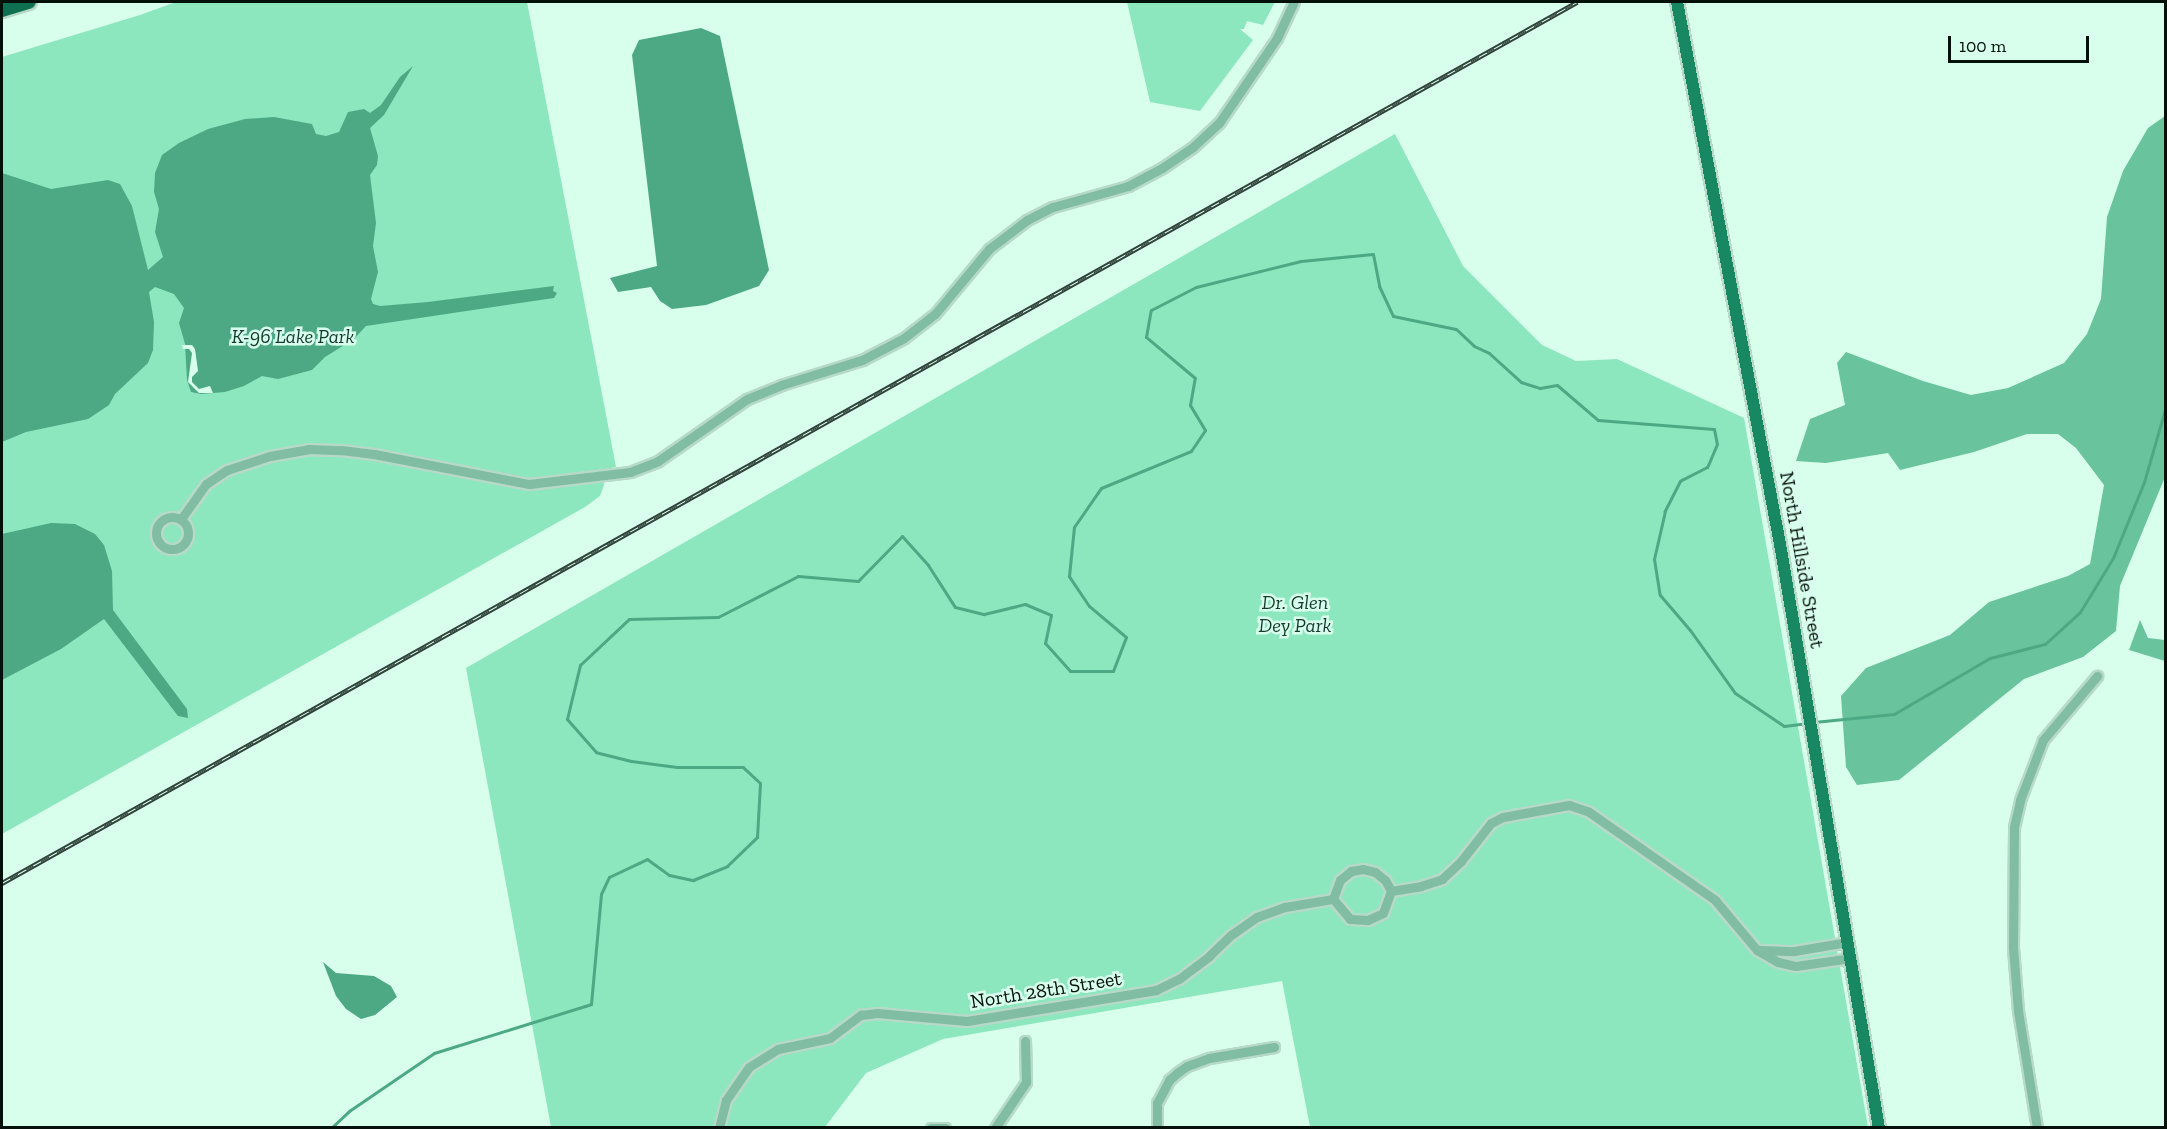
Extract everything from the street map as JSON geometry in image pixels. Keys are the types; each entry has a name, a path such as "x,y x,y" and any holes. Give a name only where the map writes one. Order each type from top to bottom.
{"highway":[{"path":"2,10 29,2"}],"main road":[{"name":"North Hillside Street","path":"1677,2 1805,685 1879,1128"}],"street":[{"path":"181,519 206,484 227,470 270,456 308,449 374,454 529,484 630,472 658,461 747,399 781,385 862,360 904,338 935,314 989,249 1027,219 1053,207 1128,186 1162,168 1193,147 1219,123 1278,39 1294,2"},
{"path":"2037,1128 2017,1000 2013,946 2014,827 2020,800 2043,740 2097,676"},
{"path":"1391,891 1421,886 1442,879 1461,861 1491,823 1503,817 1569,805 1589,812 1715,900 1757,950 1778,962 1796,966 1851,958"},
{"path":"1363,869 1375,872 1385,880 1391,891 1383,913 1368,920 1350,919 1333,899 1340,880 1351,871 1363,869"},
{"name":"North 28th Street","path":"719,1128 726,1100 749,1067 778,1049 830,1038 861,1015 877,1013 967,1021 1156,990 1179,979 1209,956 1231,935 1257,917 1285,907 1333,899"},
{"path":"1757,950 1794,951 1848,942"},
{"path":"995,1128 1026,1082 1025,1041"},
{"path":"1157,1128 1157,1103 1169,1080 1177,1073 1209,1058 1274,1047"},
{"path":"931,1128 945,1128"}],"green space":[{"name":"K-96 Lake Park","path":"176,2 527,2 616,467 601,470 604,485 600,496 585,507 2,834 2,57"},
{"path":"1127,2 1275,2 1263,25 1247,21 1244,29 1240,29 1253,40 1200,111 1150,102"},
{"name":"Dr. Glen Dey Park","path":"1395,134 1463,266 1542,345 1576,361 1617,359 1744,418 1868,1127 1310,1127 1282,981 943,1039 866,1073 825,1127 551,1127 466,668"}],"shaded area":[{"path":"701,28 720,36 769,270 759,286 706,305 672,309 660,301 651,287 618,292 610,278 657,266 632,55 639,40"},
{"path":"413,66 384,115 370,128 378,156 377,165 370,175 376,223 373,246 378,272 371,299 373,304 380,306 428,302 554,286 553,291 557,293 554,298 366,326 354,339 325,357 312,370 278,379 262,376 244,386 225,392 201,394 191,392 187,380 185,344 179,323 184,308 174,294 155,287 149,292 154,322 153,350 148,363 115,394 109,405 88,419 26,432 2,442 2,173 51,189 108,180 120,184 132,206 148,270 163,257 155,232 159,209 154,192 155,173 162,155 179,143 208,129 245,119 274,117 312,124 316,134 326,136 339,132 348,112 364,109 370,113 381,105 400,77"},
{"path":"2165,116 2165,477 2120,586 2116,631 2083,657 2024,679 1899,780 1857,785 1846,767 1841,696 1866,668 1950,635 1989,602 2068,576 2090,564 2104,485 2076,448 2058,434 2027,434 1974,452 1900,470 1888,453 1826,463 1796,461 1810,419 1845,405 1837,363 1846,352 1923,381 1971,395 2008,388 2064,363 2087,334 2101,299 2107,217 2123,171 2148,128"},
{"path":"51,523 75,524 95,534 104,545 112,571 113,610 187,709 188,718 178,716 104,619 61,649 2,680 2,534"},
{"path":"2140,620 2148,638 2165,640 2165,661 2129,650"},
{"path":"323,962 336,973 374,976 391,986 397,997 375,1015 361,1019 346,1009 336,996"}],"pier":[{"path":"182,345 192,345 195,349 198,371 192,377 192,382 199,389 210,386 213,393 199,393 188,382 192,353 189,349 183,349"}],"waterway":[{"path":"331,1128 349,1111 434,1053 591,1004 601,894 609,877 647,859 669,875 693,880 727,866 757,837 760,783 743,767 677,767 631,761 596,752 567,719 580,665 629,619 718,617 798,576 858,581 902,536 928,565 955,607 984,614 1025,604 1051,615 1045,643 1070,671 1113,671 1126,637 1089,606 1069,576 1074,527 1101,488 1191,451 1205,430 1190,405 1195,378 1146,337 1151,310 1196,287 1301,261 1373,254 1379,286 1393,316 1456,329 1474,346 1489,353 1521,382 1540,388 1557,385 1598,420 1714,429 1717,444 1707,467 1680,481 1665,511 1654,559 1660,595 1690,630 1735,693 1784,726 1808,723"},
{"path":"1814,722 1894,714 1990,658 2045,644 2080,612 2113,558 2144,482 2166,406"}],"railway":[{"path":"2,883 1577,2"}]}
